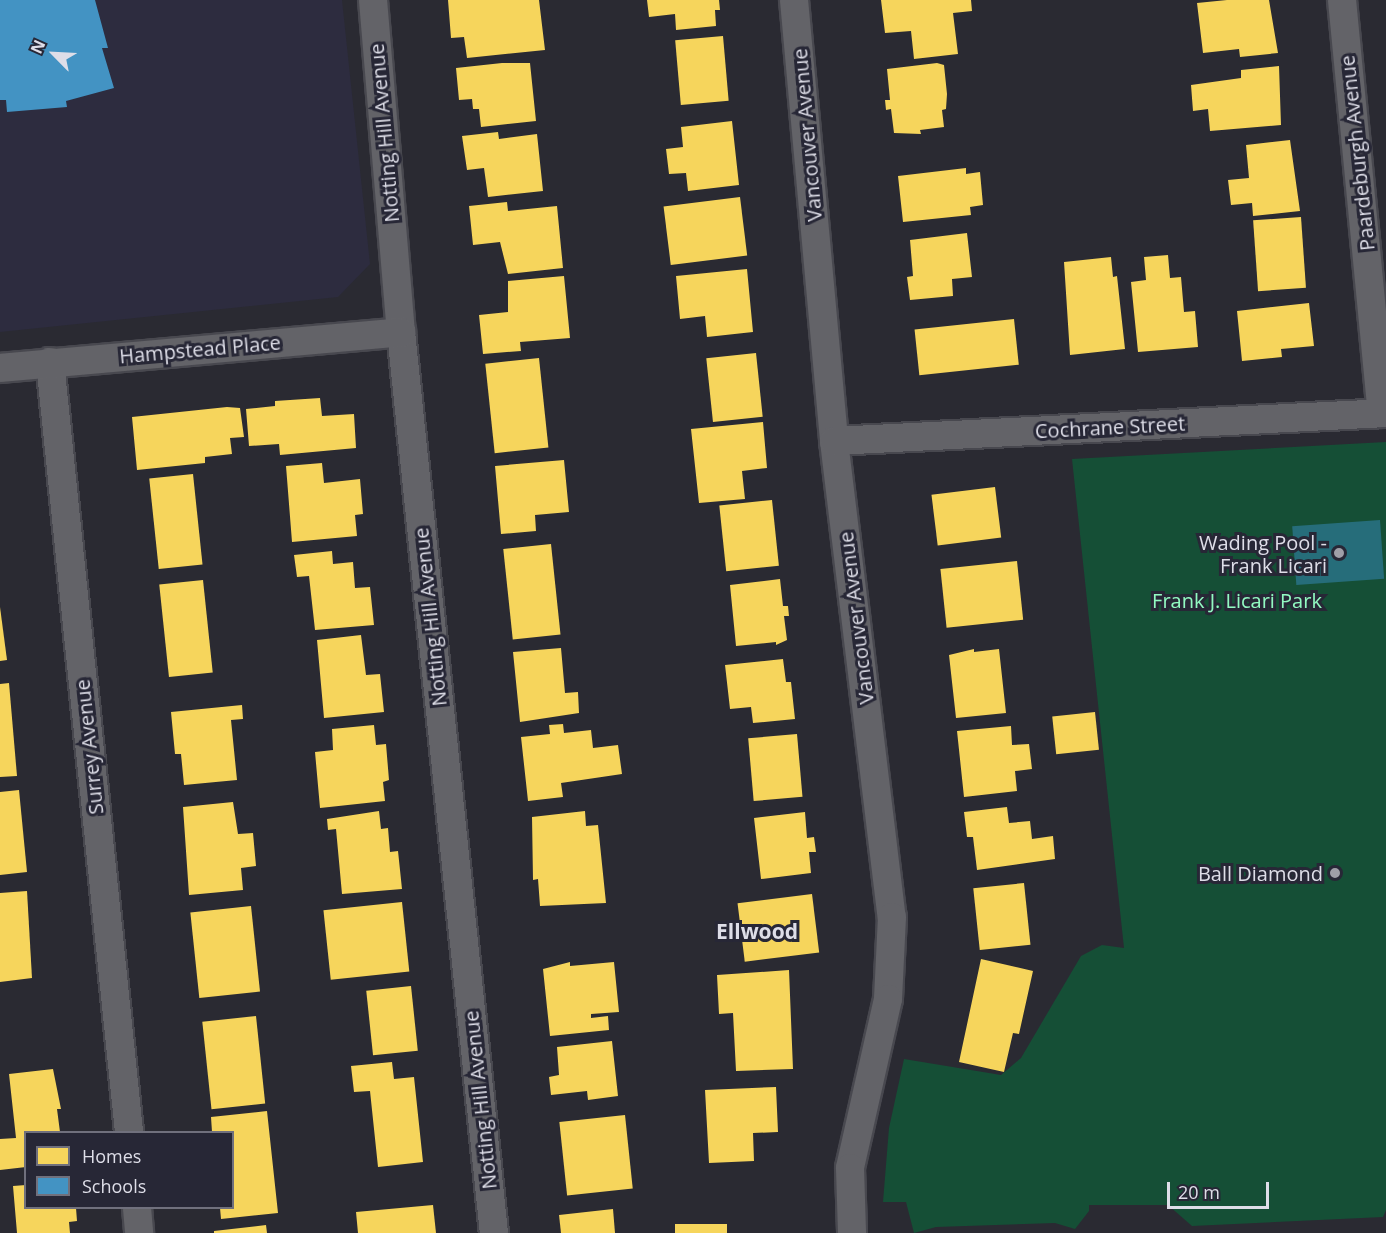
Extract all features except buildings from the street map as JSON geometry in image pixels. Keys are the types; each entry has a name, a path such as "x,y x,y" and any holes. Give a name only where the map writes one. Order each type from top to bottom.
{"street":[{"name":"Notting Hill Avenue","path":"373,0 401,332 494,1233"},
{"name":"Vancouver Avenue","path":"794,0 834,441 892,917 888,999 850,1168 852,1233"},
{"name":"Paardeburgh Avenue","path":"1342,0 1384,413"},
{"name":"Hampstead Place","path":"0,368 401,332"},
{"name":"Surrey Avenue","path":"50,362 129,1131"},
{"name":"Cochrane Street","path":"834,441 1384,413"},
{"path":"137,1209 139,1233"}],"shaded area":[{"path":"0,0 342,0 370,264 338,297 0,332"}],"green space":[{"name":"Frank J. Licari Park","path":"1386,442 1386,1210 1383,1217 1192,1226 1168,1205 1089,1205 1089,1211 1075,1229 1055,1223 936,1227 914,1233 906,1202 883,1202 889,1128 904,1059 1001,1075 1021,1058 1081,956 1102,945 1124,948 1072,459"}],"water":[{"name":"Wading Pool - Frank Licari","path":"1380,520 1384,579 1296,585 1292,526"}],"place":[{"name":"Wading Pool - Frank Licari","path":"1339,553"},
{"name":"Ball Diamond","path":"1335,873"}],"district":[{"name":"Ellwood","path":"757,931"}]}
